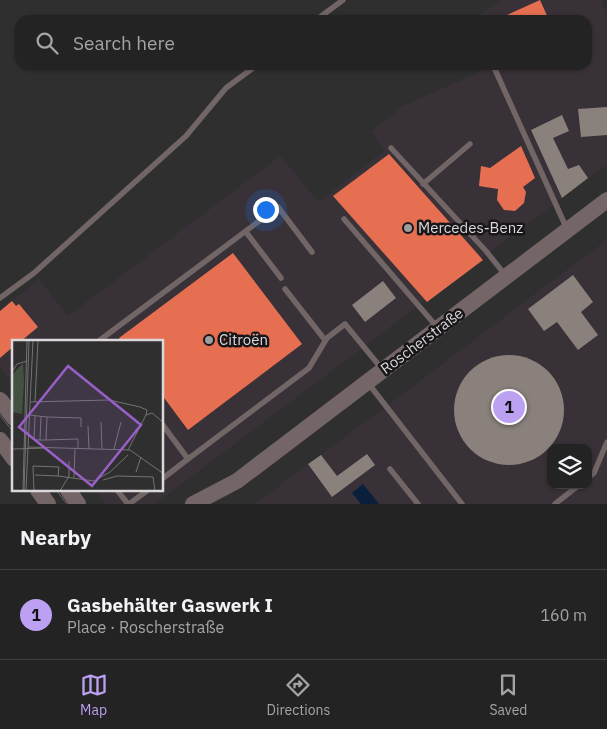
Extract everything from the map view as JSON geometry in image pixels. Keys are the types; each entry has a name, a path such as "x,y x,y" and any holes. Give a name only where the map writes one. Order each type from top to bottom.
{"main road":[{"name":"Roscherstraße","path":"193,504 237,481 607,200"},
{"path":"0,440 12,456"},
{"name":"Roscherstraße","path":"215,504 237,481"},
{"path":"39,492 48,504"},
{"path":"69,492 78,504"}],"lane":[{"path":"323,15 343,0"},
{"path":"0,298 34,273 186,136 226,88 250,70"},
{"path":"495,70 568,230"},
{"path":"423,184 470,144"},
{"path":"390,148 486,251 506,277"},
{"path":"101,340 278,207 312,252"},
{"path":"344,219 439,329"},
{"path":"246,232 280,278"},
{"path":"286,289 325,340"},
{"path":"164,477 309,368 325,340 345,324 384,371"},
{"path":"368,383 462,504"},
{"path":"164,427 188,459"},
{"path":"592,475 607,442"},
{"path":"390,469 418,504"},
{"path":"555,504 574,489"},
{"path":"120,492 129,504 145,492"}],"shaded area":[{"path":"501,0 602,0 607,16 607,164 155,504 105,504 96,492 164,492 164,340 12,340 12,381 0,366 0,311 39,279 68,316 280,156 319,202 385,150 371,132 403,106 484,70 592,70 592,15 480,15"},
{"path":"607,240 607,504 255,504 392,402"}],"water":[{"path":"363,484 379,504 361,504 352,493"}],"building: Shops":[{"path":"540,0 547,15 507,15"},
{"path":"521,146 535,178 523,187 526,192 524,203 515,211 504,210 497,200 498,189 479,186 481,166 490,168"},
{"name":"Mercedes-Benz","path":"389,154 483,260 427,302 333,196"},
{"name":"Citroën","path":"233,253 302,344 188,430 164,398 164,340 120,340 119,338"},
{"path":"12,301 16,306 19,304 38,327 22,340 12,340 12,348 0,358 0,311"}],"building: Industry":[{"path":"607,107 607,135 581,137 578,109"},
{"path":"562,115 569,131 553,138 568,169 579,165 588,178 562,198 531,130"},
{"path":"573,275 593,302 581,312 598,335 578,350 557,322 544,331 528,309"},
{"path":"383,281 396,298 365,322 352,305"},
{"path":"498,356 520,356 540,364 555,379 563,399 563,421 555,441 552,444 547,444 547,450 540,456 520,464 498,464 478,456 463,441 455,421 455,399 463,379 478,364"},
{"path":"367,454 375,465 332,497 308,464 321,455 337,476"}],"tram line":[{"path":"0,415 12,430"},
{"path":"58,492 67,504"}],"place":[{"name":"Mercedes-Benz","path":"408,228"},
{"name":"Citroën","path":"209,340"},
{"name":"Gasbehälter Gaswerk I","path":"509,407"}]}
